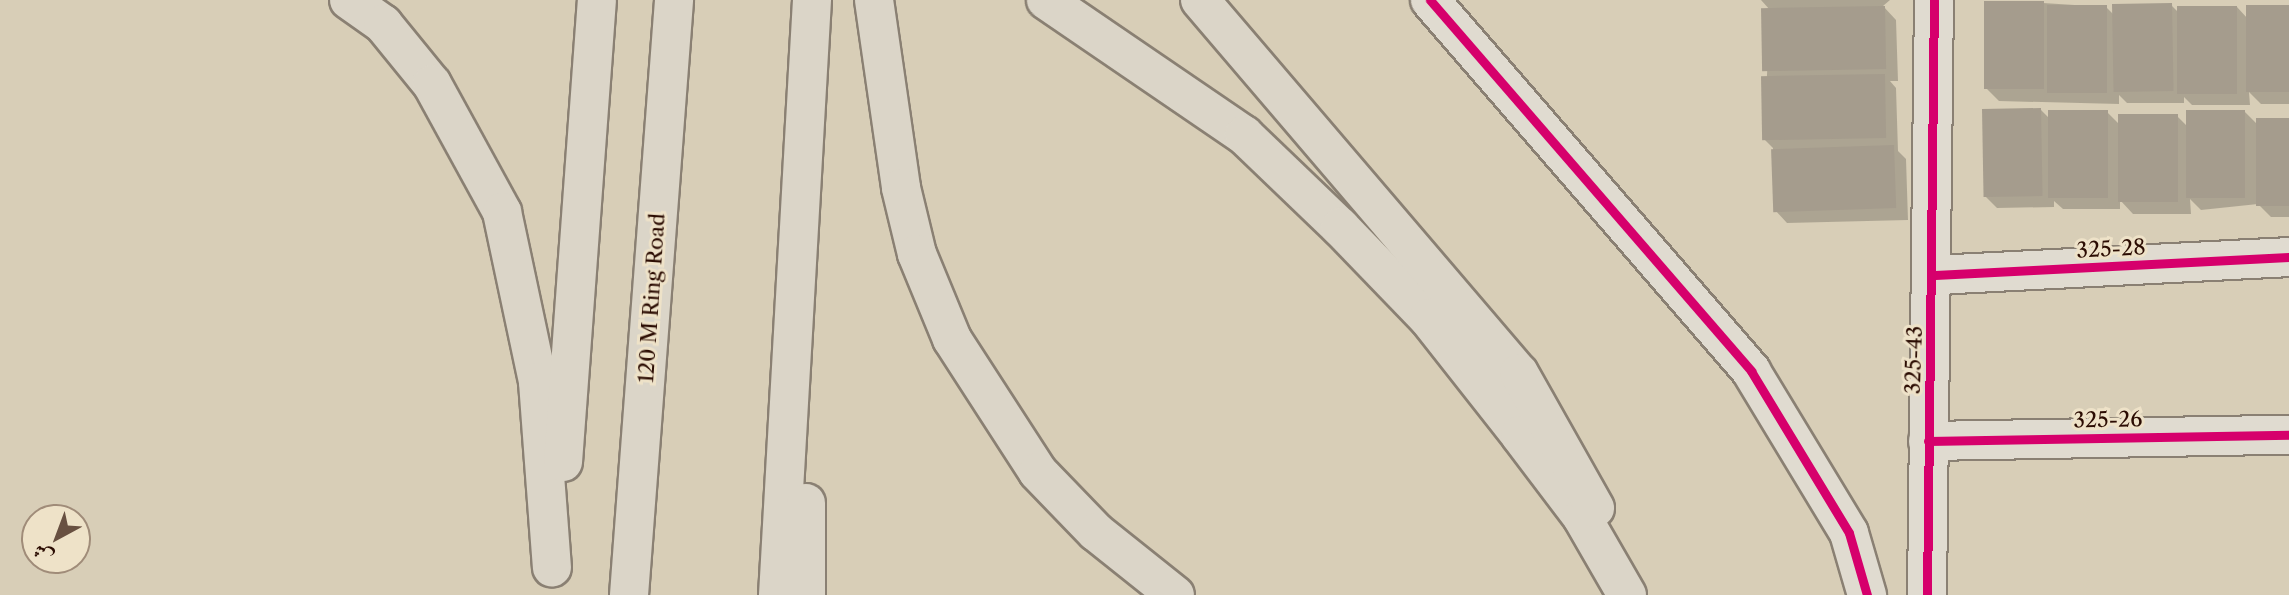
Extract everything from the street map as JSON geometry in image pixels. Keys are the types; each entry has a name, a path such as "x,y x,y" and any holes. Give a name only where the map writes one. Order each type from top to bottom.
{"highway":[{"path":"349,0 383,24 432,84 502,212 538,382 550,581"},
{"path":"550,581 597,0"},
{"name":"120 M Ring Road","path":"629,595 674,0"},
{"path":"778,595 786,379 812,0"},
{"path":"874,0 901,188 917,254 952,339 1038,472 1096,532 1175,595"},
{"path":"1046,0 1244,135 1340,227 1428,318 1520,435 1582,517 1628,595"},
{"path":"1200,0 1519,373 1572,457 1628,595"},
{"path":"786,379 806,472 806,595"}],"street":[{"path":"1430,0 1751,371 1849,533 1867,595"},
{"name":"325-43","path":"1927,595 1928,440 1935,275 1934,0"},
{"name":"325-28","path":"1935,275 2289,257"},
{"name":"325-26","path":"1928,440 2289,435"}],"building":[{"path":"1984,1 2044,1 2044,89 1984,89"},
{"path":"2172,3 2174,91 2114,92 2112,4"},
{"path":"2047,5 2107,5 2107,93 2047,93"},
{"path":"2246,5 2289,5 2289,92 2246,92"},
{"path":"1885,6 1886,69 1762,71 1761,8"},
{"path":"2177,6 2237,6 2237,94 2177,94"},
{"path":"1885,74 1886,138 1762,140 1761,76"},
{"path":"2041,108 2043,196 1984,197 1982,109"},
{"path":"2048,110 2108,110 2108,198 2048,198"},
{"path":"2186,110 2245,110 2245,198 2186,198"},
{"path":"2118,114 2178,114 2178,202 2118,202"},
{"path":"2256,118 2289,118 2289,206 2256,206"},
{"path":"1894,145 1896,208 1773,212 1771,149"}],"cycle path":[{"path":"1430,0 1751,371 1849,533 1867,595"},
{"path":"1927,595 1934,0"},
{"path":"1935,275 2289,257"},
{"path":"1928,441 2289,435"}]}
